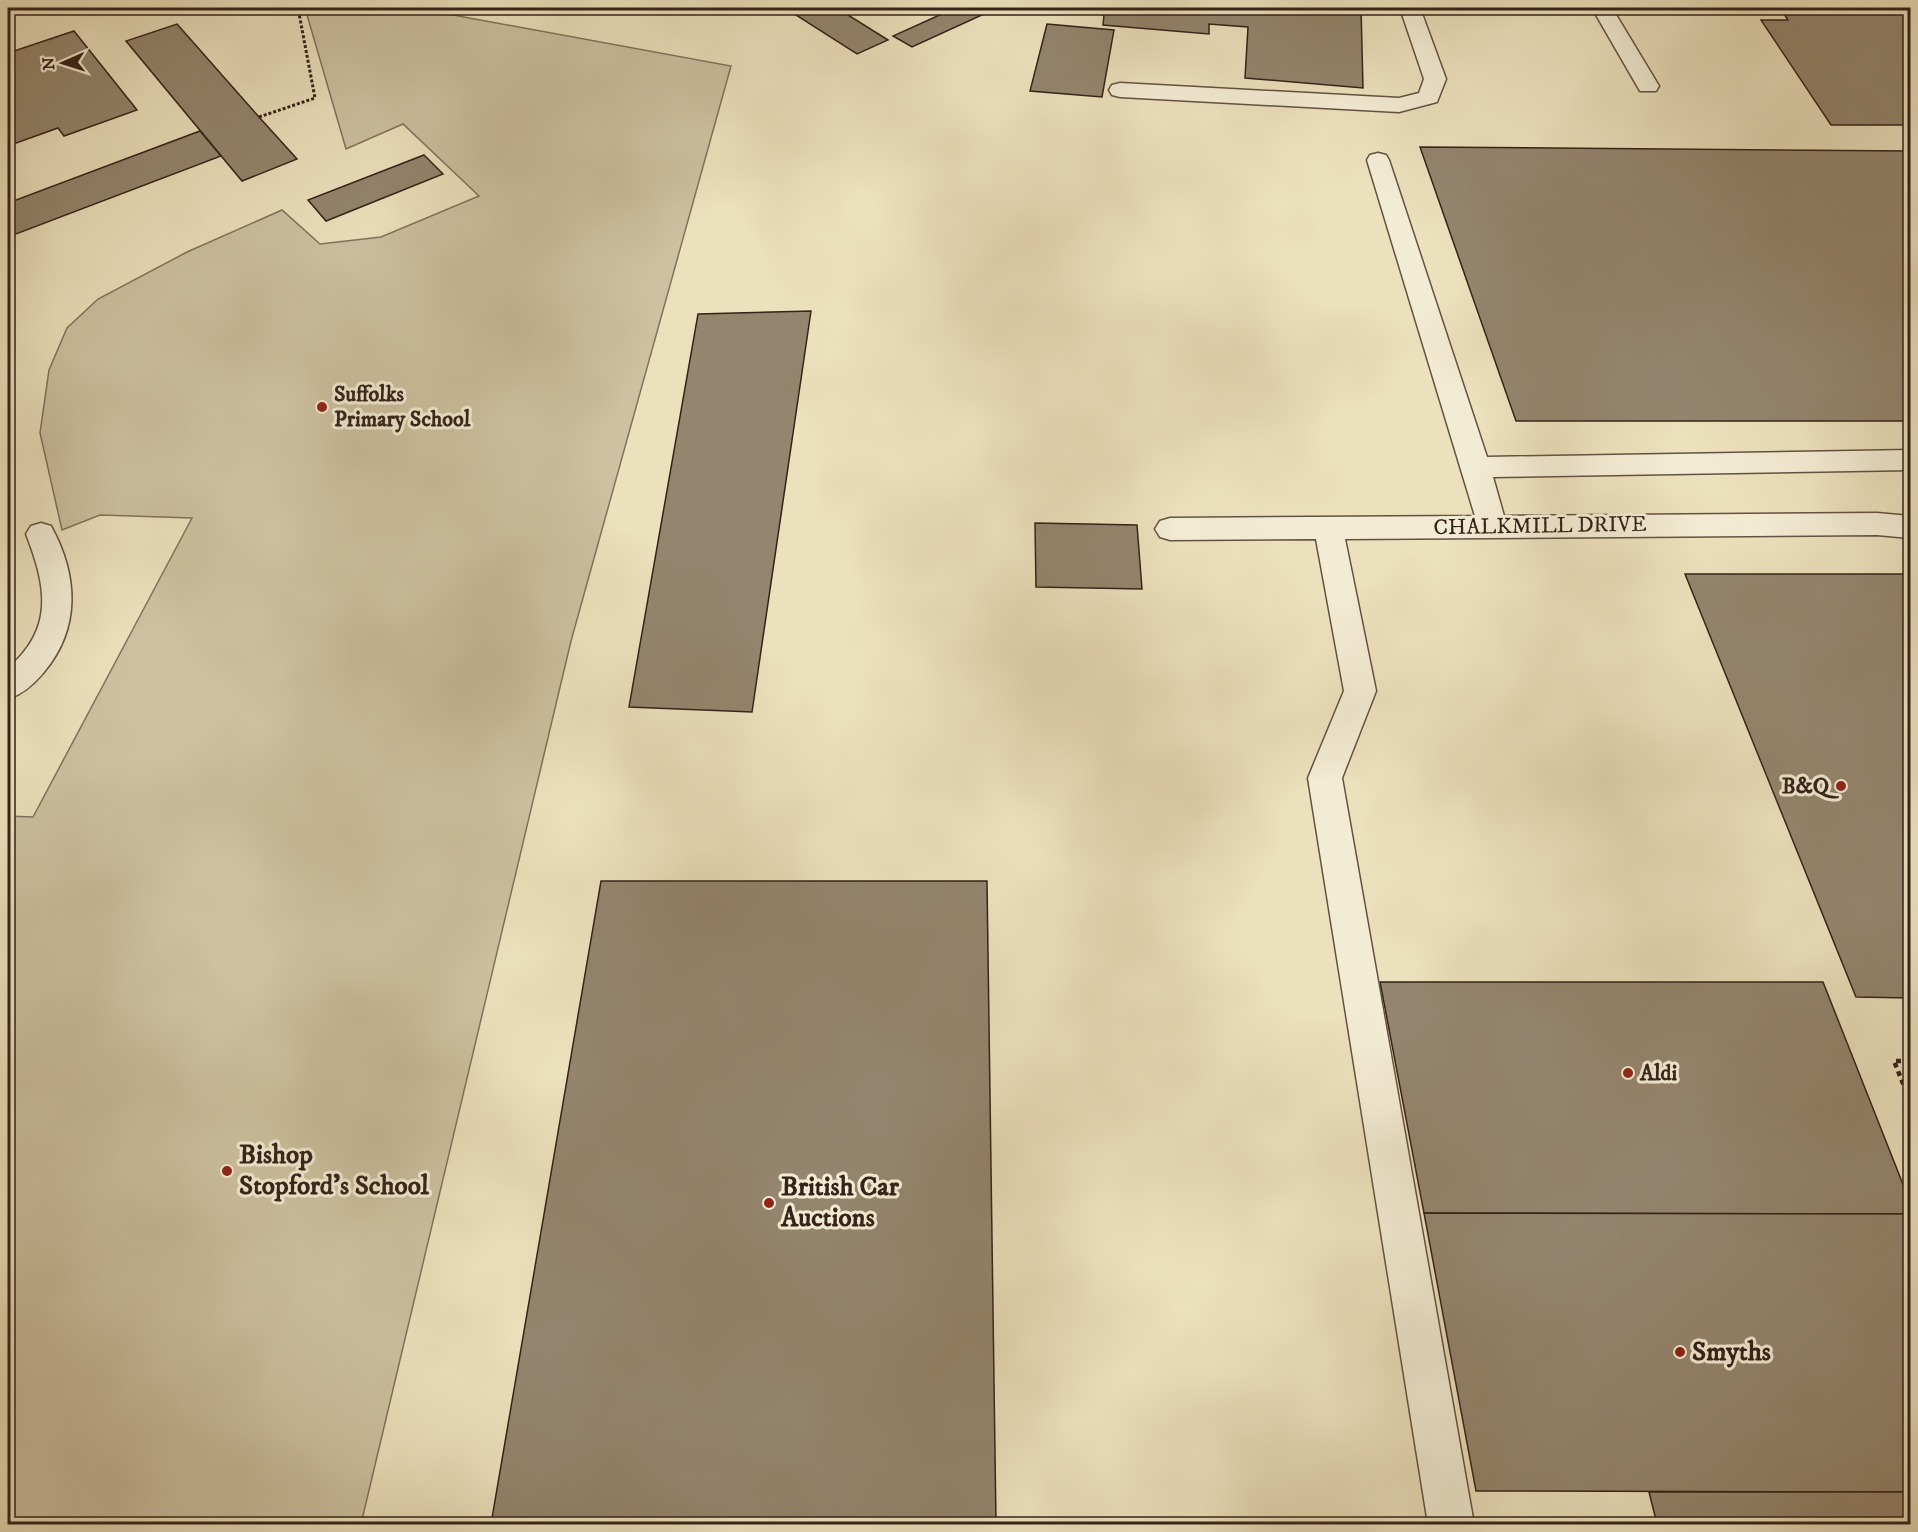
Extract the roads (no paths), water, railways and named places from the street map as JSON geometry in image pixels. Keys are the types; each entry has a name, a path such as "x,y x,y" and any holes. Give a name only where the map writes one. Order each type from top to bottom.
{"lane":[{"path":"1120,90 1399,105 1429,97 1435,79 1410,8"},
{"path":"1602,8 1648,86"},
{"path":"1378,160 1476,467 1492,526"},
{"path":"1476,467 1911,460"},
{"name":"CHALKMILL DRIVE","path":"1170,530 1877,524 1911,527"},
{"path":"1329,529 1360,691 1325,778 1451,1524"},
{"path":"8,686 49,644 55,628 58,581 41,534"}],"place":[{"name":"Suffolks Primary School","path":"322,407"},
{"name":"B&Q","path":"1841,786"},
{"name":"Aldi","path":"1628,1073"},
{"name":"Bishop Stopford's School","path":"227,1171"},
{"name":"British Car Auctions","path":"769,1203"},
{"name":"Smyths","path":"1680,1352"}]}
